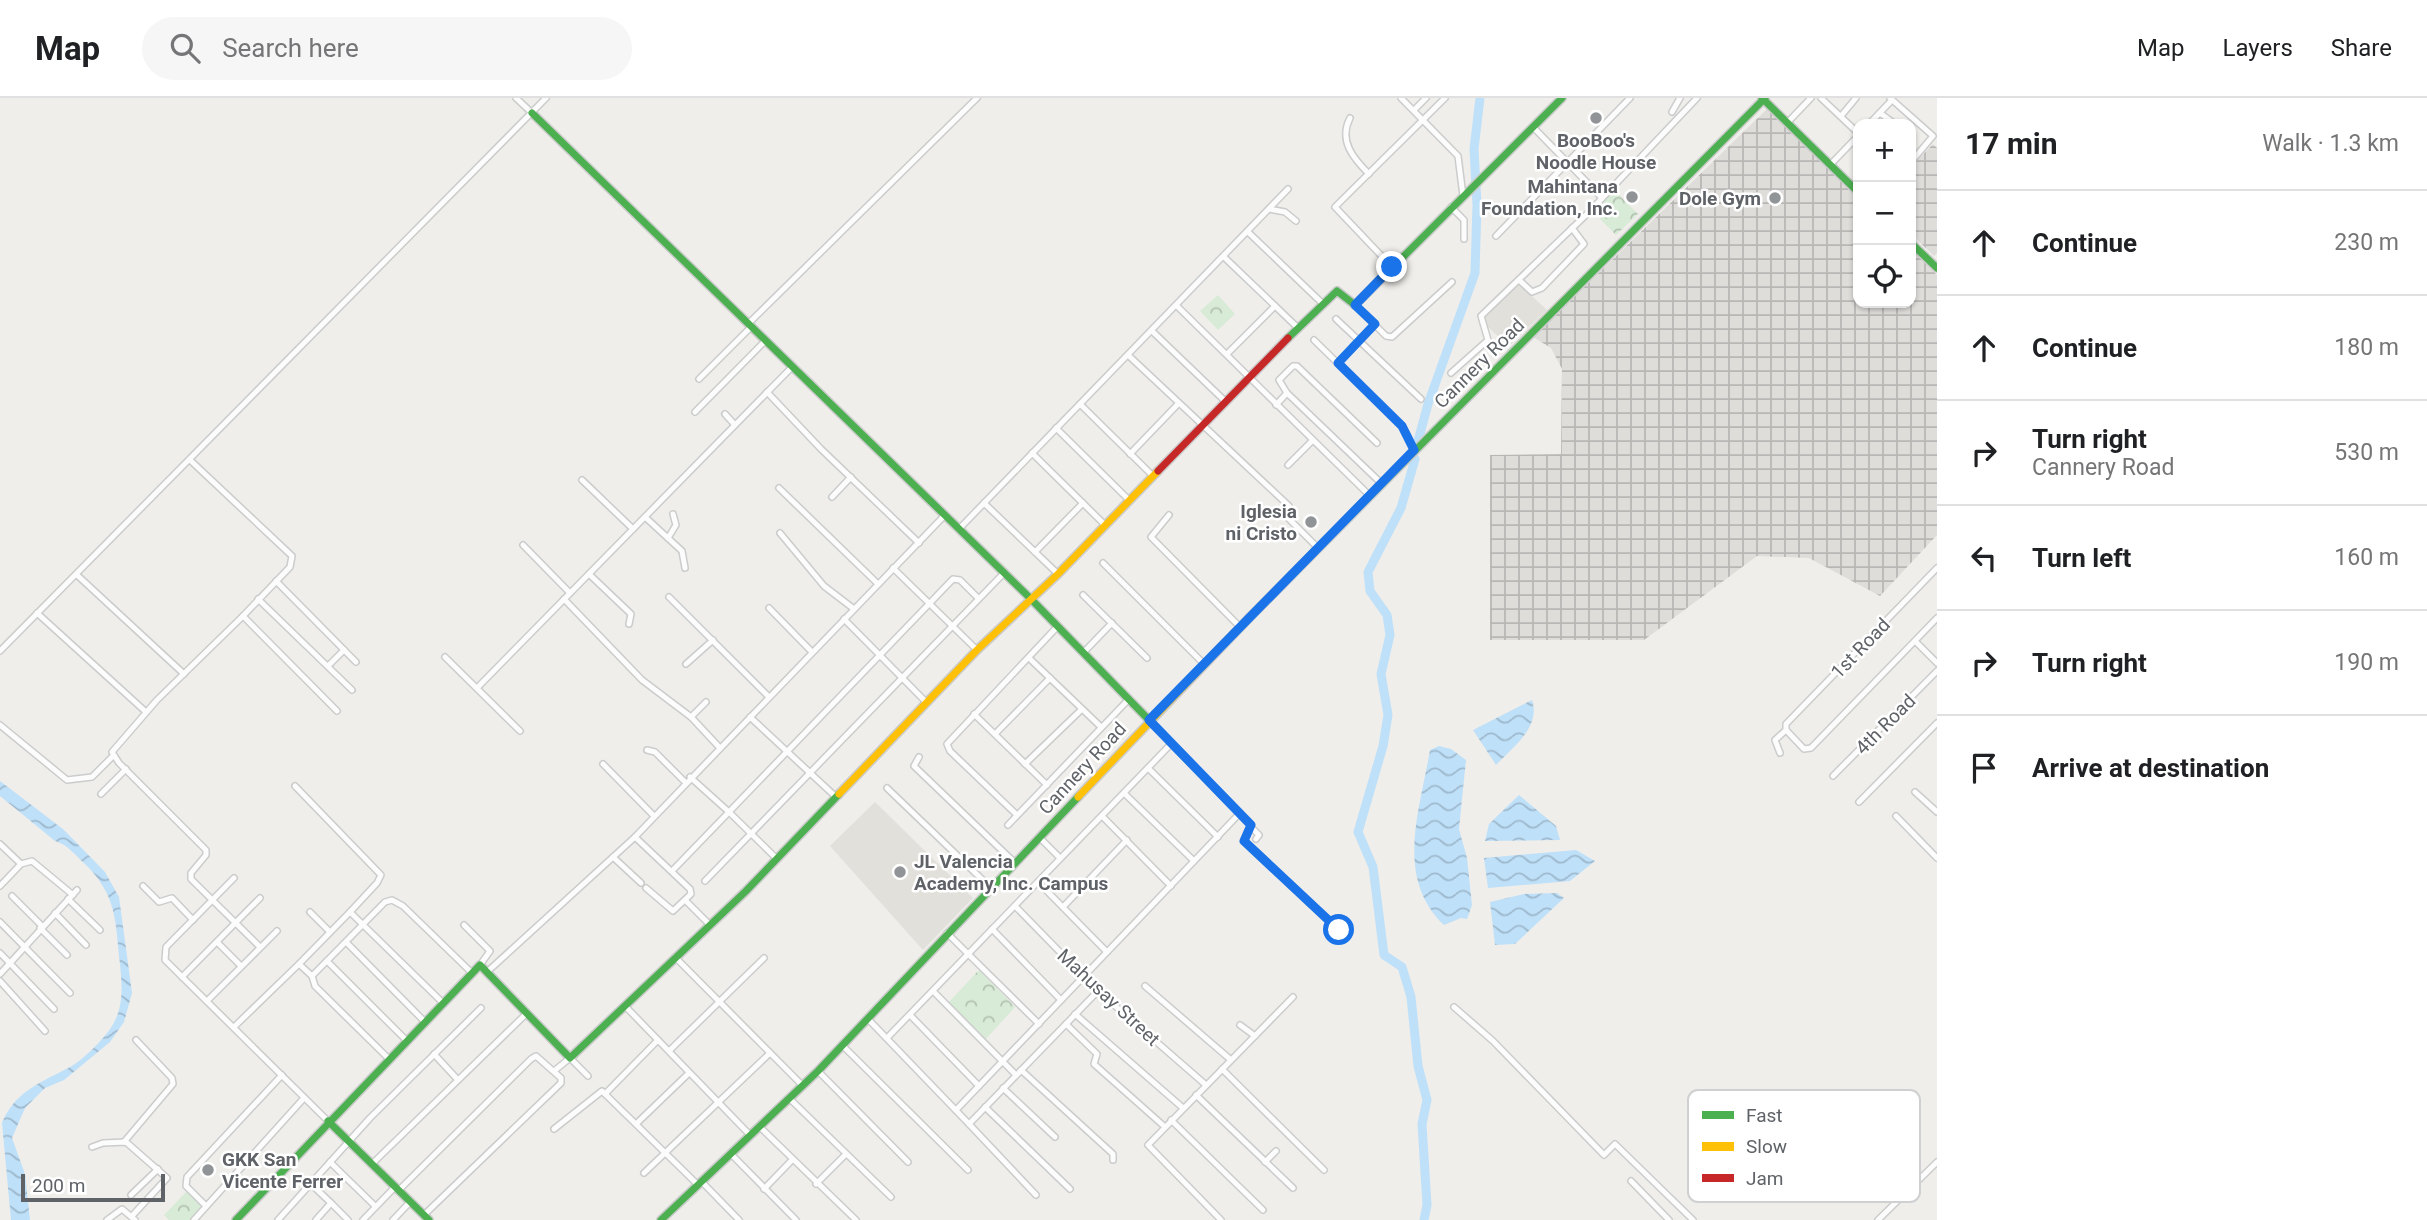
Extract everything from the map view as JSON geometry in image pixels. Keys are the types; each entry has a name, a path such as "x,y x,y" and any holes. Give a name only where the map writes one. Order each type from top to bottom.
{"street":[{"path":"516,98 1030,598 1240,813 1258,835 1256,839"},
{"path":"0,651 546,98"},
{"path":"699,379 977,98"},
{"path":"1401,98 1458,156 1463,196"},
{"path":"1413,110 1426,98"},
{"path":"1392,267 1335,209 1445,98"},
{"path":"1355,305 1562,98"},
{"path":"1496,236 1630,98"},
{"path":"1672,112 1680,98"},
{"path":"1451,373 1487,342 1489,336 1480,318 1602,198 1696,98"},
{"path":"1764,98 1853,187"},
{"name":"Cannery Road","path":"661,1220 671,1217 700,1183 843,1046 1149,720 1764,98"},
{"path":"1788,122 1811,98"},
{"path":"1821,98 1853,129"},
{"path":"1841,116 1856,98"},
{"path":"1898,106 1906,98"},
{"path":"1874,119 1891,99 1913,119"},
{"path":"1880,113 1888,119"},
{"path":"1350,118 1346,127 1348,147 1369,174"},
{"path":"1916,121 1933,136 1916,156"},
{"path":"1533,127 1602,198"},
{"path":"1830,165 1853,140"},
{"path":"959,529 1288,189"},
{"path":"1451,207 1464,220 1464,239"},
{"path":"1269,209 1286,212 1296,221"},
{"path":"1519,279 1532,292 1540,290 1584,244 1572,228"},
{"path":"1248,232 1322,303"},
{"path":"1913,245 1937,268"},
{"path":"1224,257 1298,328"},
{"path":"554,1071 777,859 977,650 1058,574 1322,303 1336,291 1386,335 1395,336 1452,282"},
{"path":"1177,306 1370,496"},
{"path":"1227,355 1275,306"},
{"path":"1336,319 1421,400"},
{"path":"1338,363 1375,324"},
{"path":"1152,331 1226,402"},
{"path":"695,412 766,340"},
{"path":"1314,340 1402,426 1414,450"},
{"path":"1128,355 1202,427 1226,444 1289,506 1290,510 1286,516 1318,548"},
{"path":"477,688 793,366"},
{"path":"1377,443 1297,366 1293,366 1279,380 1287,393 1382,484"},
{"path":"767,392 919,542"},
{"path":"1276,405 1287,393"},
{"path":"1080,404 1153,476"},
{"path":"1130,454 1178,404"},
{"path":"725,414 735,425"},
{"path":"1056,428 1129,500"},
{"path":"1287,465 1313,440"},
{"path":"1032,453 1105,525"},
{"path":"0,725 66,779 92,777 113,756 114,748 146,712 292,563 288,550 190,460"},
{"path":"832,497 851,477"},
{"path":"582,480 633,528"},
{"path":"779,488 878,584"},
{"path":"984,503 1058,574"},
{"path":"1035,551 1083,503"},
{"path":"668,538 676,525 673,514"},
{"path":"1169,515 1151,537 1240,627"},
{"path":"487,972 635,837 690,776 945,516"},
{"path":"645,517 682,551 685,568"},
{"path":"780,533 824,586 854,609"},
{"path":"523,545 570,593"},
{"path":"1103,563 1204,664"},
{"path":"893,568 977,650"},
{"name":"1st Road","path":"1786,730 1786,724 1937,568"},
{"path":"705,881 1004,573"},
{"path":"589,574 631,614 629,624"},
{"path":"77,575 184,674"},
{"path":"672,871 955,578 978,598"},
{"path":"276,580 356,662"},
{"path":"1083,595 1147,659"},
{"path":"669,597 769,696"},
{"path":"258,599 352,690"},
{"path":"564,599 642,680 691,717 719,747"},
{"path":"769,608 812,652"},
{"path":"37,613 146,712"},
{"path":"243,616 337,711"},
{"path":"1780,753 1775,740 1786,730 1804,749 1811,748 1937,618"},
{"path":"844,620 878,657 927,703"},
{"path":"1083,653 1112,623"},
{"path":"1017,815 947,747 948,741 1057,627"},
{"path":"686,664 713,640"},
{"path":"1916,642 1937,663"},
{"path":"328,666 344,650"},
{"path":"445,657 520,731"},
{"path":"1029,657 1101,727"},
{"name":"4th Road","path":"1833,776 1937,671"},
{"path":"995,734 1050,678"},
{"path":"1008,825 1129,699"},
{"path":"691,717 706,702"},
{"path":"1025,764 1082,709"},
{"path":"974,714 1047,785"},
{"path":"750,716 836,797"},
{"path":"1859,803 1937,723"},
{"path":"887,1038 1171,744"},
{"path":"647,750 655,752 685,782"},
{"path":"113,756 206,850 191,876 193,882 260,947"},
{"path":"919,757 914,766 1014,862"},
{"path":"603,764 654,816"},
{"path":"1148,768 1217,837"},
{"path":"101,794 126,769"},
{"path":"690,776 777,859"},
{"path":"234,1027 350,912 381,875 295,786"},
{"path":"887,788 990,887"},
{"path":"1915,792 1937,813"},
{"path":"1124,793 1194,861"},
{"path":"956,1110 1240,813"},
{"path":"1102,816 1171,886"},
{"path":"1896,816 1935,853"},
{"path":"1252,828 1244,836 1244,841 1339,930"},
{"path":"635,837 690,889 691,894 676,911 670,911 646,888"},
{"path":"1039,837 1060,858"},
{"path":"1063,907 1127,840"},
{"path":"0,844 21,864"},
{"path":"613,858 640,883"},
{"path":"0,886 21,864 32,861 73,895 100,930"},
{"path":"234,878 163,952 169,965 234,1027 304,1098 397,1189 427,1217 561,1083 561,1078 539,1057 531,1059 397,1189 375,1206 363,1220"},
{"path":"1038,882 1107,953"},
{"path":"143,886 159,902 172,898 193,920"},
{"path":"0,974 73,895"},
{"path":"12,896 67,955"},
{"path":"182,977 260,898"},
{"path":"312,976 385,902 395,901 472,972"},
{"path":"686,901 709,924"},
{"name":"Mahusay Street","path":"1015,906 1083,977 1206,1085"},
{"path":"55,912 86,945"},
{"path":"310,912 330,932"},
{"path":"350,912 443,1003"},
{"path":"0,922 70,993"},
{"path":"236,1220 388,1058 480,965 490,951 464,925"},
{"path":"992,929 1061,1000"},
{"path":"207,1001 277,931"},
{"path":"947,933 1038,1024"},
{"path":"216,942 241,966"},
{"path":"346,942 424,1021"},
{"path":"0,953 54,1009"},
{"path":"675,957 803,1086"},
{"path":"669,1051 764,958"},
{"path":"327,961 406,1040"},
{"path":"299,964 312,976 315,986 388,1058"},
{"path":"480,965 588,1076"},
{"path":"0,981 45,1031"},
{"path":"1145,986 1231,1060"},
{"path":"969,1124 1098,990"},
{"path":"934,992 1003,1062 1019,1072 1111,1152 1113,1160"},
{"path":"1221,1220 1148,1146 1293,998"},
{"path":"625,1006 750,1135"},
{"path":"1454,1007 1493,1041 1605,1155"},
{"path":"278,1220 349,1142 481,1008"},
{"path":"372,1164 527,1013"},
{"path":"1075,1014 1183,1108"},
{"path":"910,1016 979,1086"},
{"path":"868,1019 1037,1195"},
{"path":"1066,1024 1097,1054 1085,1069"},
{"path":"1240,1025 1255,1036"},
{"path":"92,1147 124,1142 173,1084 172,1078 136,1040"},
{"path":"605,1094 659,1041"},
{"path":"843,1046 968,1171"},
{"path":"643,1173 770,1053"},
{"path":"434,1054 458,1080"},
{"path":"1093,1062 1165,1126"},
{"path":"1222,1069 1324,1170"},
{"path":"818,1071 908,1162"},
{"path":"636,1124 689,1073"},
{"path":"206,1206 186,1186 187,1177 282,1075"},
{"path":"1003,1088 1055,1138"},
{"path":"554,1129 599,1091 663,1153 739,1220"},
{"path":"1196,1095 1293,1188"},
{"path":"194,1220 304,1098"},
{"path":"790,1098 845,1155 891,1197"},
{"path":"985,1107 1070,1189"},
{"path":"1171,1120 1263,1210"},
{"path":"760,1127 856,1220"},
{"path":"107,1220 122,1209 133,1218 167,1180 158,1169 124,1142"},
{"path":"1598,1161 1615,1144 1693,1220"},
{"path":"1265,1161 1276,1151"},
{"path":"731,1154 796,1220"},
{"path":"816,1184 845,1155"},
{"path":"764,1189 792,1160"},
{"path":"1920,1179 1937,1162"},
{"path":"330,1163 375,1206"},
{"path":"131,1195 158,1169"},
{"path":"1631,1181 1669,1220"},
{"path":"310,1183 348,1220"},
{"path":"393,1220 411,1201"},
{"path":"1878,1220 1896,1202"},
{"path":"316,1220 331,1203"}],"shaded area":[{"path":"1768,108 1853,192 1853,308 1916,308 1916,254 1937,275 1937,535 1880,596 1809,558 1757,556 1644,640 1490,640 1490,455 1561,454 1562,369 1551,348 1533,337"},
{"path":"1933,144 1937,148 1937,253 1934,256 1916,239 1916,162"},
{"path":"1518,283 1547,310 1509,346 1480,320"},
{"name":"JL Valencia Academy, Inc. Campus","path":"875,802 973,898 923,950 830,846"}],"green space":[{"path":"1614,190 1638,214 1616,235 1592,211"},
{"path":"1218,295 1235,314 1218,330 1200,311"},
{"path":"979,970 1015,1007 985,1040 948,1003"},
{"path":"187,1191 202,1206 189,1220 169,1220 164,1215"}],"water":[{"path":"1532,700 1534,710 1529,728 1496,765 1473,730"},
{"path":"1439,746 1451,749 1466,760 1459,829 1467,858 1472,905 1467,919 1461,918 1444,925 1429,906 1419,886 1414,842 1430,750"},
{"path":"0,781 63,829 105,872 119,897 132,993 124,1022 110,1042 64,1080 45,1088 25,1108 12,1138 25,1174 30,1220 11,1220 2,1123 22,1095 75,1064 104,1037 119,1011 121,980 113,910 103,887 71,850 55,841 0,796"},
{"path":"1519,795 1556,826 1560,840 1485,841 1489,824"},
{"path":"1576,850 1595,861 1570,881 1488,888 1484,858"},
{"path":"1557,893 1564,898 1515,944 1495,945 1490,902 1524,894"}],"waterway":[{"path":"1418,441 1428,404 1475,273 1477,205 1474,149 1480,98"},
{"path":"1415,459 1401,508 1368,572 1370,591 1387,615 1390,635 1381,674 1388,715 1383,746 1358,832 1373,867 1384,955 1402,967 1411,997 1418,1066 1427,1100 1422,1124 1427,1205 1424,1220"}],"traffic: fast":[{"path":"1288,338 1337,291 1355,305 1562,98"},
{"path":"1762,98 1853,187"},
{"path":"1250,617 1765,98"},
{"path":"532,113 1030,598 1149,720"},
{"path":"1913,245 1937,268"},
{"path":"236,1220 480,965 570,1058 746,891 839,794"},
{"path":"661,1220 818,1071 1078,797"},
{"path":"328,1121 429,1220"}],"traffic: slow":[{"path":"839,794 977,650 1058,574 1158,471"},
{"path":"1078,797 1250,617"}],"traffic: jam":[{"path":"1158,471 1288,338"}],"place":[{"name":"BooBoo's Noodle House","path":"1596,118"},
{"name":"Mahintana Foundation, Inc.","path":"1632,197"},
{"name":"Dole Gym","path":"1775,198"},
{"name":"Iglesia ni Cristo","path":"1311,522"},
{"name":"JL Valencia Academy, Inc. Campus","path":"900,872"},
{"name":"GKK San Vicente Ferrer","path":"208,1170"}],"route":[{"path":"1339,930 1244,841 1243,837 1252,828 1251,825 1149,720 1414,450 1402,426 1338,363 1375,324 1355,305 1392,267"}]}
